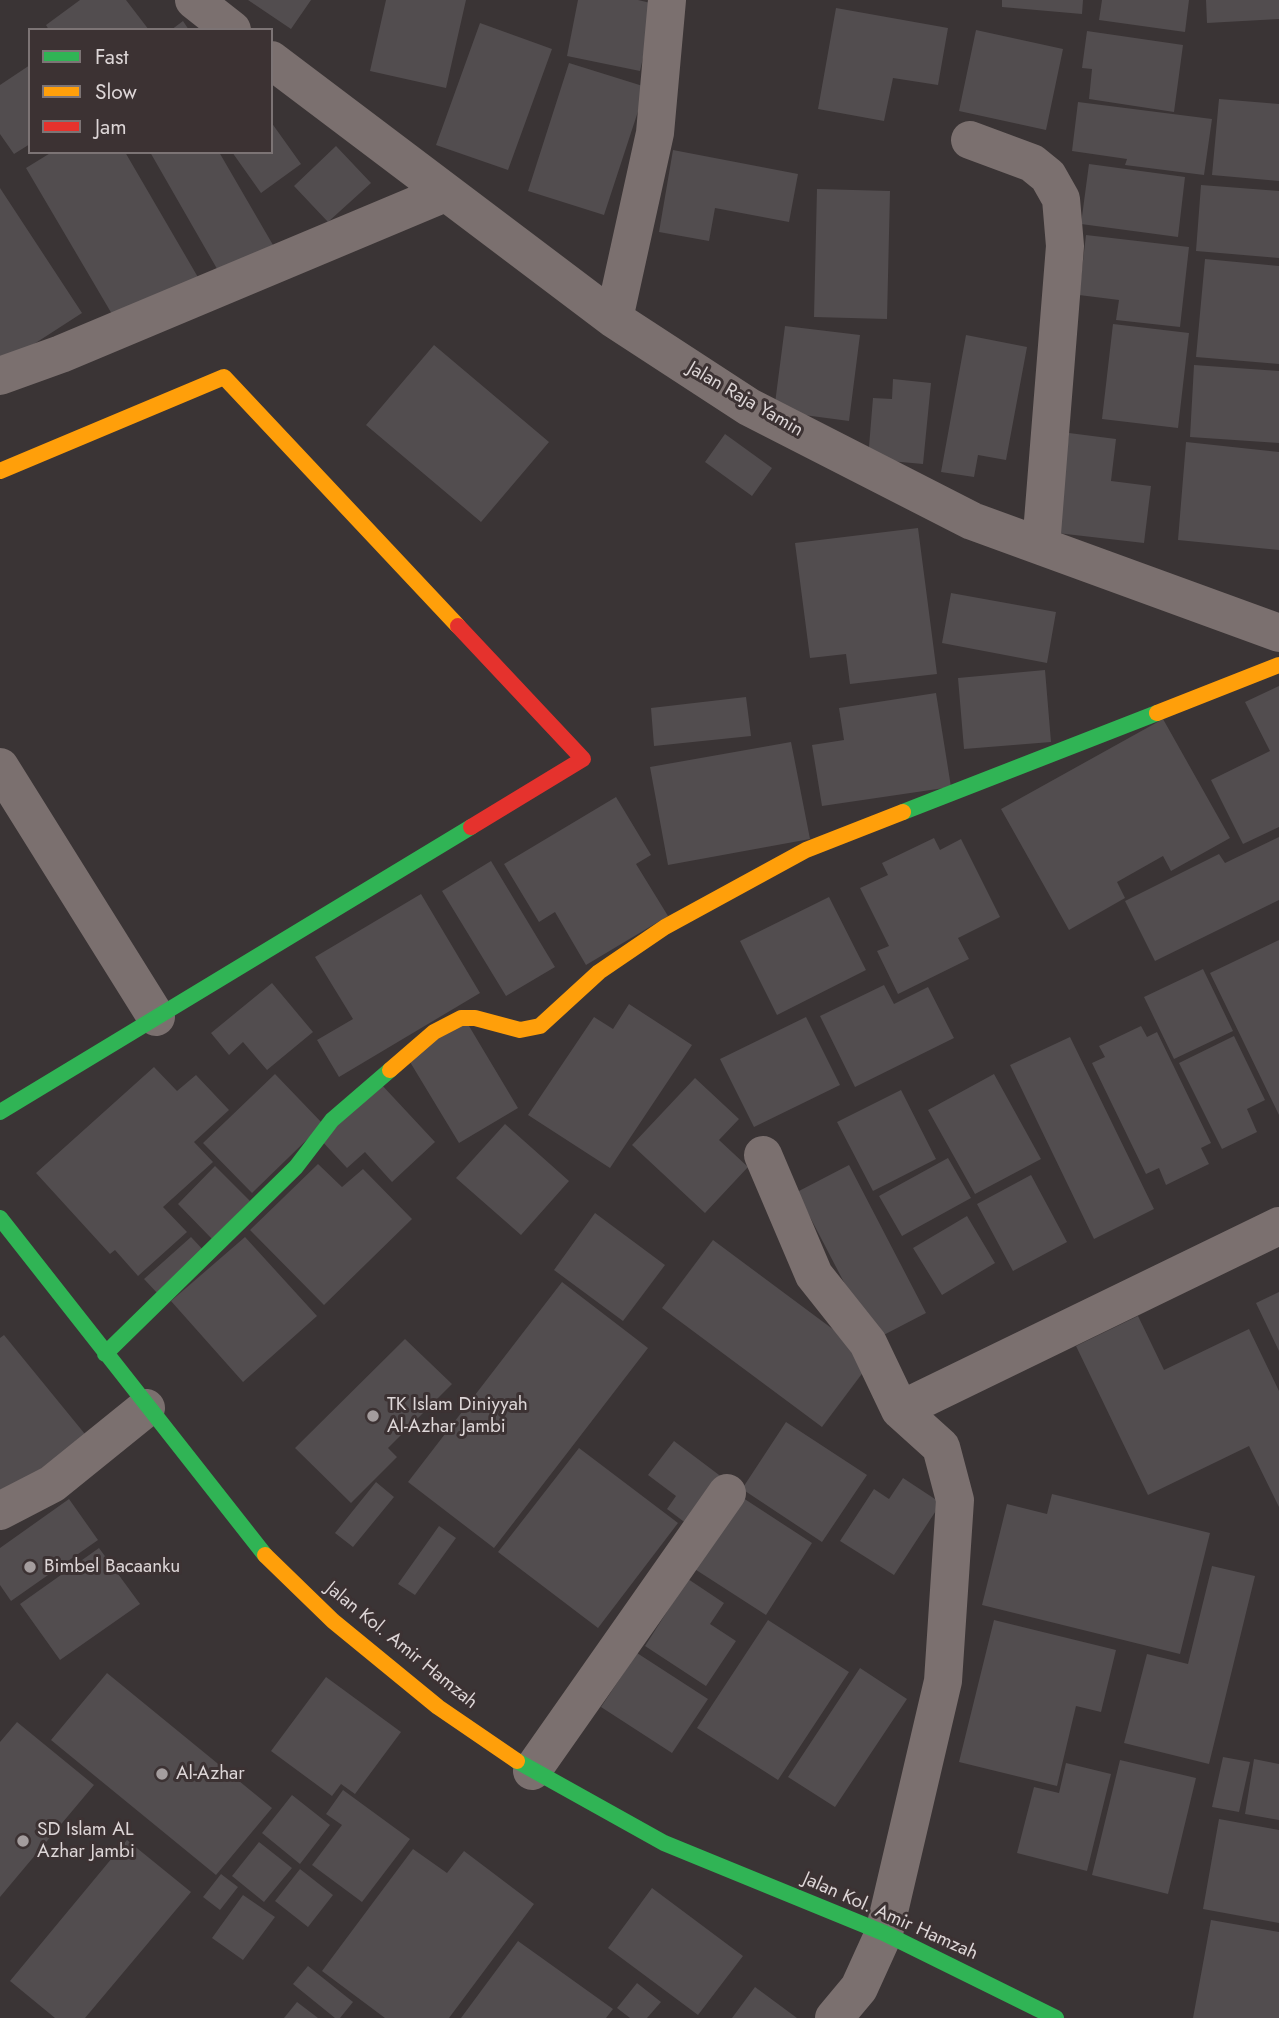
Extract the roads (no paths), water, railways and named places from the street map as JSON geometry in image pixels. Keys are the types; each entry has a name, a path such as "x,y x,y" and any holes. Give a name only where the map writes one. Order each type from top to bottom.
{"street":[{"path":"194,0 229,28"},
{"path":"614,319 655,133 667,0"},
{"name":"Jalan Raja Yamin","path":"273,62 614,319 749,407 972,521 1279,633"},
{"path":"970,140 1032,163 1048,176 1061,199 1065,246 1041,546"},
{"path":"0,376 61,354 445,193"},
{"path":"0,471 224,377 583,759 0,1112"},
{"path":"105,1354 296,1167 332,1120 434,1032 461,1018 475,1018 520,1030 540,1026 599,972 665,928 806,850 1279,665"},
{"path":"0,767 156,1017"},
{"path":"763,1156 814,1275 868,1343 900,1410 941,1447 955,1500 943,1681 884,1933 859,1988 834,2018"},
{"name":"Jalan Kol. Amir Hamzah","path":"0,1218 252,1543 333,1621 438,1707 532,1771 664,1843 884,1933 1056,2018"},
{"path":"900,1410 1279,1226"},
{"path":"0,1511 52,1484 146,1408"},
{"path":"532,1771 727,1493"}],"place":[{"name":"TK Islam Diniyyah Al-Azhar Jambi","path":"373,1416"},
{"name":"Bimbel Bacaanku","path":"30,1567"},
{"name":"Al-Azhar","path":"162,1774"},
{"name":"SD Islam AL Azhar Jambi","path":"23,1841"}]}
